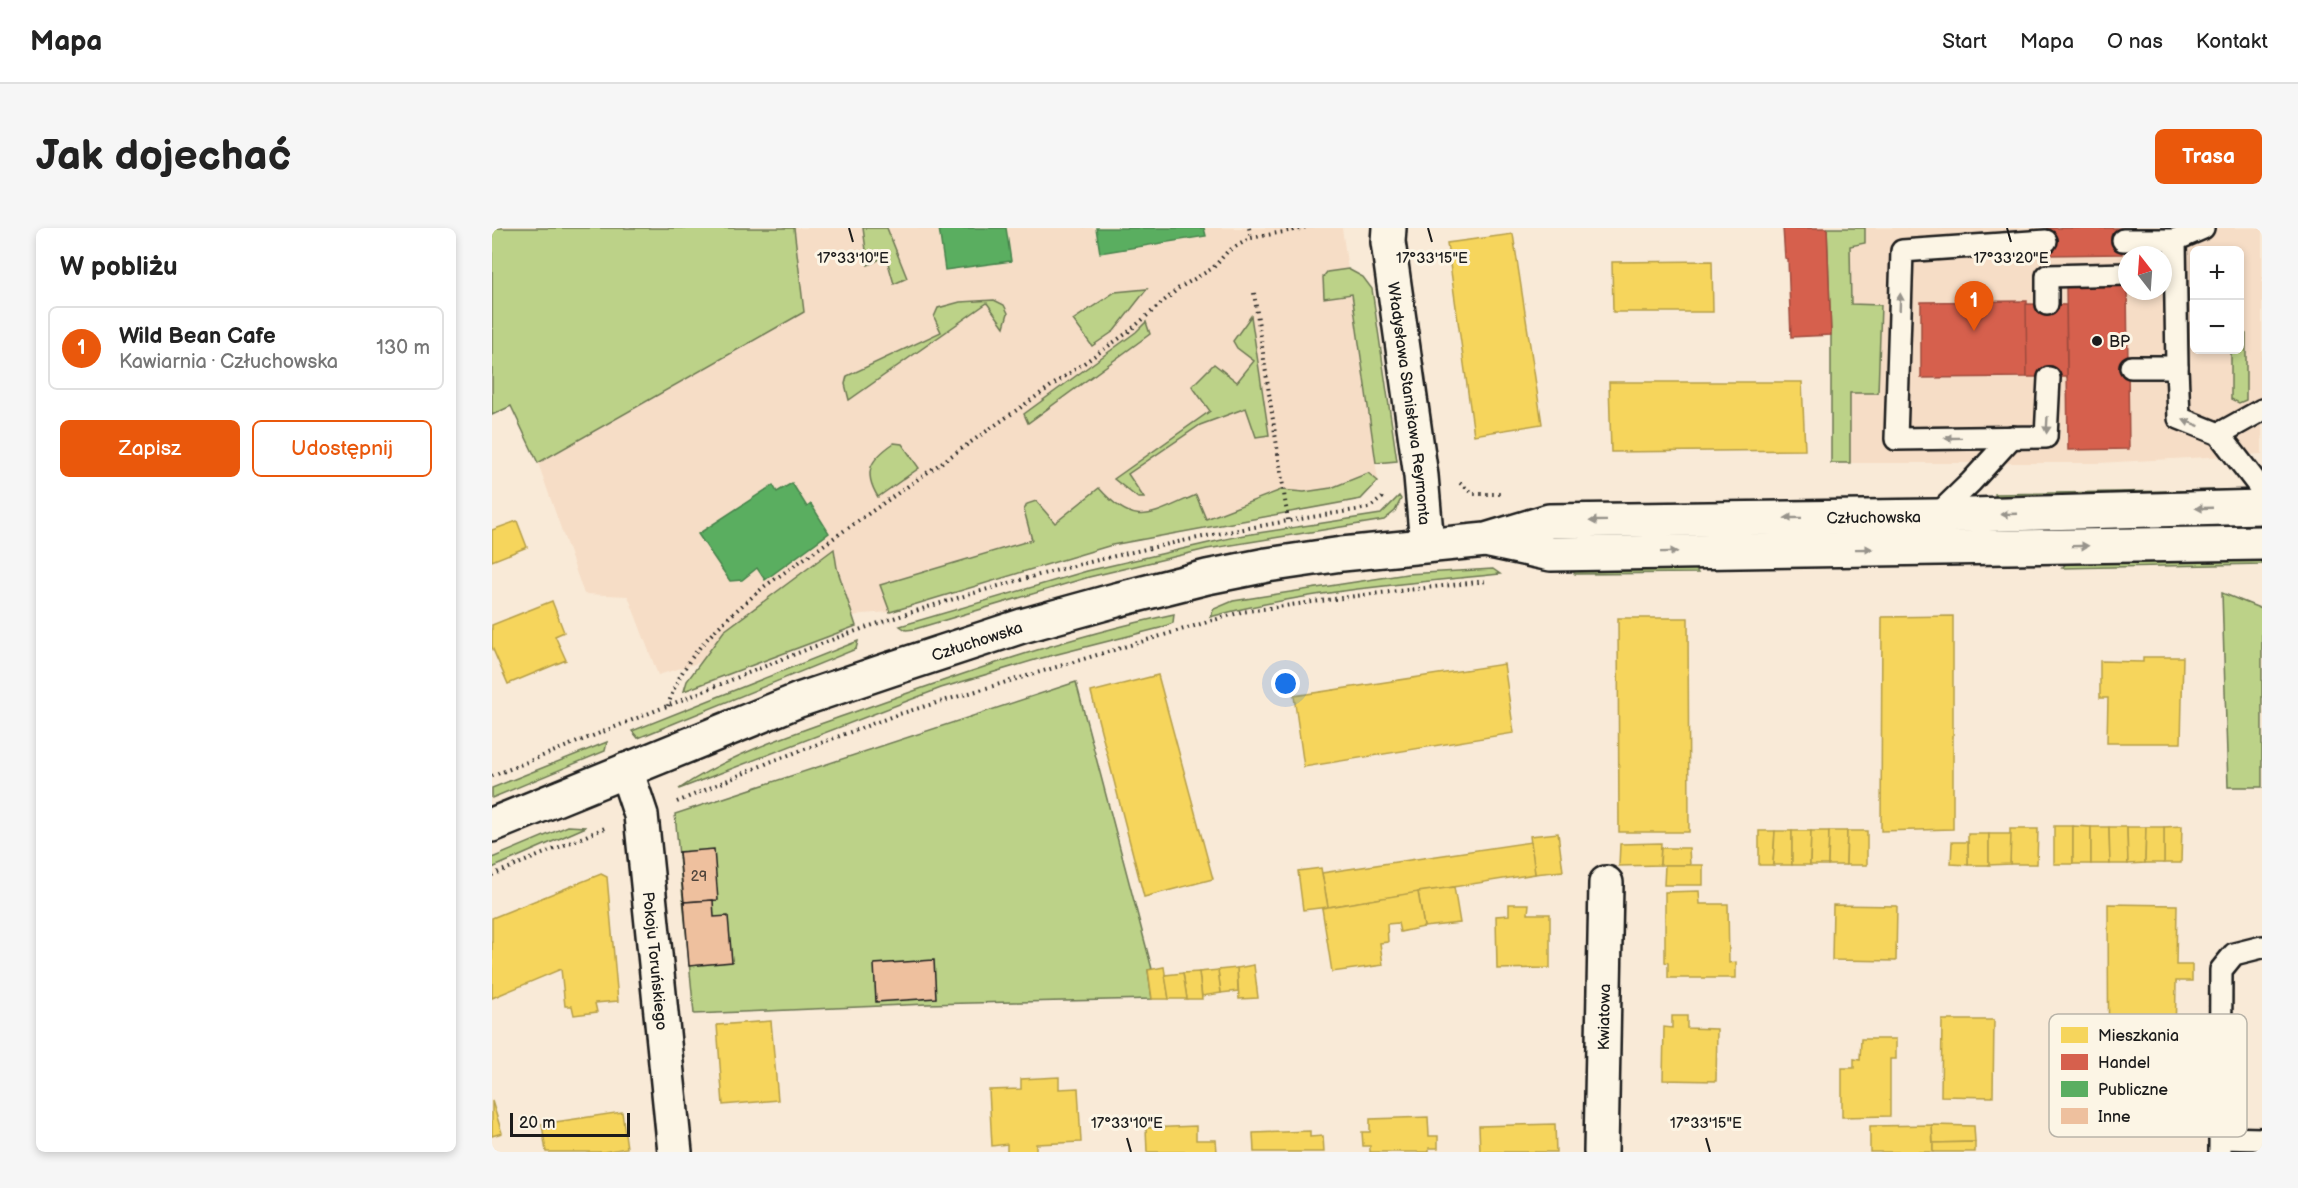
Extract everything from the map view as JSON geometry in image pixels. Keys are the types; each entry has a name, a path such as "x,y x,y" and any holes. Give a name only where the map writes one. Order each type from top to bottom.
{"main road":[{"name":"Władysława Stanisława Reymonta","path":"1389,228 1388,242 1421,476 1427,545"},
{"name":"Człuchowska","path":"492,825 799,700 1022,626 1207,577 1342,554 1486,540 1549,521 1936,516 2262,507"},
{"name":"Człuchowska","path":"1486,540 1551,554 2262,543"},
{"name":"Pokoju Toruńskiego","path":"626,770 641,815 675,1152"},
{"name":"Kwiatowa","path":"1601,1152 1606,883"}],"lane":[{"path":"2124,240 2175,240 2203,228"},
{"path":"2172,256 2175,240"},
{"path":"2046,241 1902,251 1896,439 2046,437 2049,378"},
{"path":"2047,304 2047,276 2118,274"},
{"path":"2171,300 2179,418 2219,434 2262,490"},
{"path":"2132,367 2177,367"},
{"path":"2219,434 2262,410"},
{"path":"1936,516 2012,437"},
{"path":"2221,1014 2222,970 2234,954 2262,947"},
{"path":"2220,1145 2262,1139"}],"path":[{"path":"1249,228 1251,238"},
{"path":"668,706 682,673 699,647 724,621 765,586 1127,333 1179,288 1213,268 1228,251 1251,238 1305,228"},
{"path":"1254,293 1288,520"},
{"path":"671,804 770,762 896,715 1241,612 1363,594 1489,581"},
{"path":"492,875 590,834"}],"shaded area":[{"path":"794,228 1342,228 1378,481 1361,499 1112,545 890,612 861,614 658,675 628,596 584,594 538,463 803,312"},
{"path":"1827,228 2262,228 2262,454 2099,463 1831,463 1831,335"}],"green space":[{"path":"492,228 794,228 804,312 538,463 511,406 492,415"},
{"path":"863,228 887,228 907,278 894,284 886,256 868,265"},
{"path":"1827,228 1865,228 1865,243 1850,246 1851,304 1881,305 1878,393 1850,393 1850,463 1831,463 1831,335"},
{"path":"1348,269 1363,277 1372,289 1397,461 1376,463 1352,294 1324,298 1323,277 1327,272"},
{"path":"1147,289 1114,331 1092,346 1073,320 1115,292"},
{"path":"994,300 1004,305 1008,313 1004,327 987,303 849,400 845,384 847,376 941,332 934,317 938,308 960,302"},
{"path":"1251,316 1269,435 1256,437 1246,408 1200,425 1128,474 1144,498 1138,498 1114,479 1210,411 1192,386 1214,364 1237,382 1254,361 1237,348 1233,341"},
{"path":"1146,322 1150,334 1028,423 1024,414 1136,332"},
{"path":"2244,333 2246,334 2246,400 2239,403 2231,399 2231,354 2244,354"},
{"path":"894,443 902,444 919,468 878,497 871,480 871,466"},
{"path":"1368,473 1378,481 1361,499 1112,545 890,612 880,585 1032,540 1024,510 1027,504 1036,501 1055,523 1099,488 1112,501 1134,514 1155,512 1196,495 1206,519 1281,490 1304,492 1331,488"},
{"path":"2233,490 2233,497 1996,501 1995,494"},
{"path":"1399,496 1401,499 1395,511 1384,520 1207,549 1089,577 915,629 906,630 900,626 1087,571 1239,536 1381,514"},
{"path":"834,549 837,568 856,626 684,691 687,681 724,631"},
{"path":"2262,558 2262,564 2062,568 2070,559"},
{"path":"1692,563 1698,573 1575,574 1568,567"},
{"path":"1493,569 1500,574 1318,595 1210,617 1214,609 1233,601 1407,574"},
{"path":"2222,593 2262,609 2262,787 2228,787"},
{"path":"1174,614 1173,623 1160,628 1038,659 941,688 679,789 720,765 765,744 935,683 1014,657"},
{"path":"858,641 856,649 638,738 632,731"},
{"path":"1076,682 1152,969 1148,970 1152,999 927,1004 694,1014 675,814"},
{"path":"607,742 605,751 492,798 492,788"},
{"path":"568,826 586,827 492,868 492,858"}],"building: Mieszkania":[{"path":"1513,234 1542,424 1474,435 1447,243"},
{"path":"1712,261 1713,312 1613,312 1612,262"},
{"path":"1609,382 1802,382 1805,450 1611,452"},
{"path":"517,521 527,547 492,561 492,530"},
{"path":"552,601 564,632 555,636 566,660 508,684 492,647 492,625"},
{"path":"1953,616 1953,829 1881,831 1882,617"},
{"path":"1618,618 1688,618 1689,832 1619,832"},
{"path":"2143,657 2183,657 2181,743 2107,743 2108,698 2100,698 2100,661 2143,662"},
{"path":"1504,664 1514,733 1304,767 1294,696"},
{"path":"1158,675 1213,879 1144,897 1091,692"},
{"path":"2054,826 2073,826 2073,864 2054,864"},
{"path":"2073,826 2091,827 2091,864 2073,864"},
{"path":"2182,826 2181,863 2164,863 2164,827"},
{"path":"2091,827 2109,827 2110,864 2091,864"},
{"path":"2109,827 2127,827 2128,864 2110,864"},
{"path":"2127,827 2146,827 2145,863 2128,864"},
{"path":"2146,827 2164,827 2164,863 2145,863"},
{"path":"2010,829 2038,829 2037,864 2010,864"},
{"path":"1759,831 1775,831 1773,865 1759,865"},
{"path":"1775,831 1792,831 1792,865 1773,865"},
{"path":"1792,831 1811,831 1810,865 1792,865"},
{"path":"1811,831 1829,831 1828,865 1810,865"},
{"path":"1829,831 1847,831 1846,865 1828,865"},
{"path":"1847,831 1867,831 1867,865 1846,865"},
{"path":"1558,833 1563,871 1535,874 1530,836"},
{"path":"1968,834 1989,834 1989,865 1968,865"},
{"path":"1989,834 2011,834 2010,864 1989,865"},
{"path":"1531,842 1535,874 1328,907 1322,873"},
{"path":"1952,842 1968,842 1968,865 1951,864"},
{"path":"1661,843 1660,865 1619,866 1620,844"},
{"path":"1661,848 1689,848 1690,865 1660,865"},
{"path":"1665,865 1703,865 1703,885 1664,885"},
{"path":"1321,868 1328,907 1303,910 1298,871"},
{"path":"601,874 607,877 618,1001 595,1003 597,1012 574,1015 572,1006 565,1006 561,969 492,998 492,918"},
{"path":"1454,887 1460,923 1424,927 1418,892"},
{"path":"1699,891 1700,904 1728,904 1729,963 1736,962 1736,978 1668,978 1668,963 1665,962 1665,892"},
{"path":"1418,892 1424,927 1400,932 1398,923 1387,924 1388,942 1380,943 1383,965 1332,972 1322,908"},
{"path":"1509,904 1529,904 1528,914 1550,914 1550,968 1497,969 1496,916 1509,915"},
{"path":"2108,904 2177,905 2176,965 2192,965 2192,981 2176,981 2176,1014 2109,1014"},
{"path":"1833,905 1897,906 1896,961 1832,960"},
{"path":"1254,965 1258,998 1239,999 1237,968"},
{"path":"1164,967 1169,999 1152,999 1148,970"},
{"path":"1237,968 1238,991 1221,993 1218,970"},
{"path":"1218,970 1221,993 1202,996 1199,972"},
{"path":"1199,972 1202,999 1187,999 1183,973"},
{"path":"1183,973 1187,999 1169,999 1165,975"},
{"path":"1672,1016 1687,1016 1687,1028 1717,1029 1716,1081 1663,1080 1664,1027 1672,1028"},
{"path":"1942,1020 1994,1020 1993,1097 1941,1096"},
{"path":"771,1021 778,1100 723,1105 717,1025"},
{"path":"1861,1039 1896,1039 1896,1059 1890,1059 1890,1116 1842,1117 1842,1068 1854,1068 1854,1059 1860,1060"},
{"path":"1059,1077 1059,1089 1078,1088 1081,1142 1036,1144 1036,1152 1007,1152 1007,1144 992,1146 989,1090 1021,1089 1021,1079"},
{"path":"492,1101 502,1133 492,1136"},
{"path":"622,1112 627,1148 603,1152 546,1152 542,1124"},
{"path":"1428,1117 1429,1136 1438,1136 1438,1148 1429,1148 1429,1152 1370,1152 1370,1146 1363,1146 1362,1132 1370,1132 1370,1119"},
{"path":"1555,1124 1556,1152 1480,1152 1479,1126"},
{"path":"1932,1125 1974,1126 1975,1142 1933,1143"},
{"path":"1932,1125 1933,1152 1870,1152 1870,1126"},
{"path":"1196,1126 1196,1140 1216,1140 1217,1152 1147,1152 1146,1128"},
{"path":"1310,1131 1310,1137 1323,1136 1324,1152 1254,1152 1253,1133"},
{"path":"1975,1142 1975,1152 1933,1152 1933,1143"}],"building: Handel":[{"path":"1783,228 1827,228 1831,335 1791,337 1788,259 1785,258"},
{"path":"2047,228 2122,228 2122,246 2118,246 2118,254 2047,255"},
{"name":"BP","path":"2118,284 2118,300 2127,300 2129,449 2068,450 2066,285"},
{"path":"2027,301 2027,377 1921,378 1921,302"},
{"path":"2026,304 2066,305 2067,377 2027,377"}],"building: Publiczne":[{"path":"939,228 1006,228 1011,261 945,270"},
{"path":"1096,228 1204,228 1206,236 1100,253"},
{"path":"792,483 807,507 811,504 829,533 765,580 757,568 742,580 730,581 698,534 773,485 777,492"}],"building: Inne":[{"path":"714,849 718,900 684,902 679,852"},
{"path":"713,900 714,917 728,916 732,962 689,966 684,902"},
{"path":"934,960 936,998 876,1002 874,964"}],"place":[{"name":"Wild Bean Cafe","path":"1974,331"},
{"name":"BP","path":"2097,341"}]}
